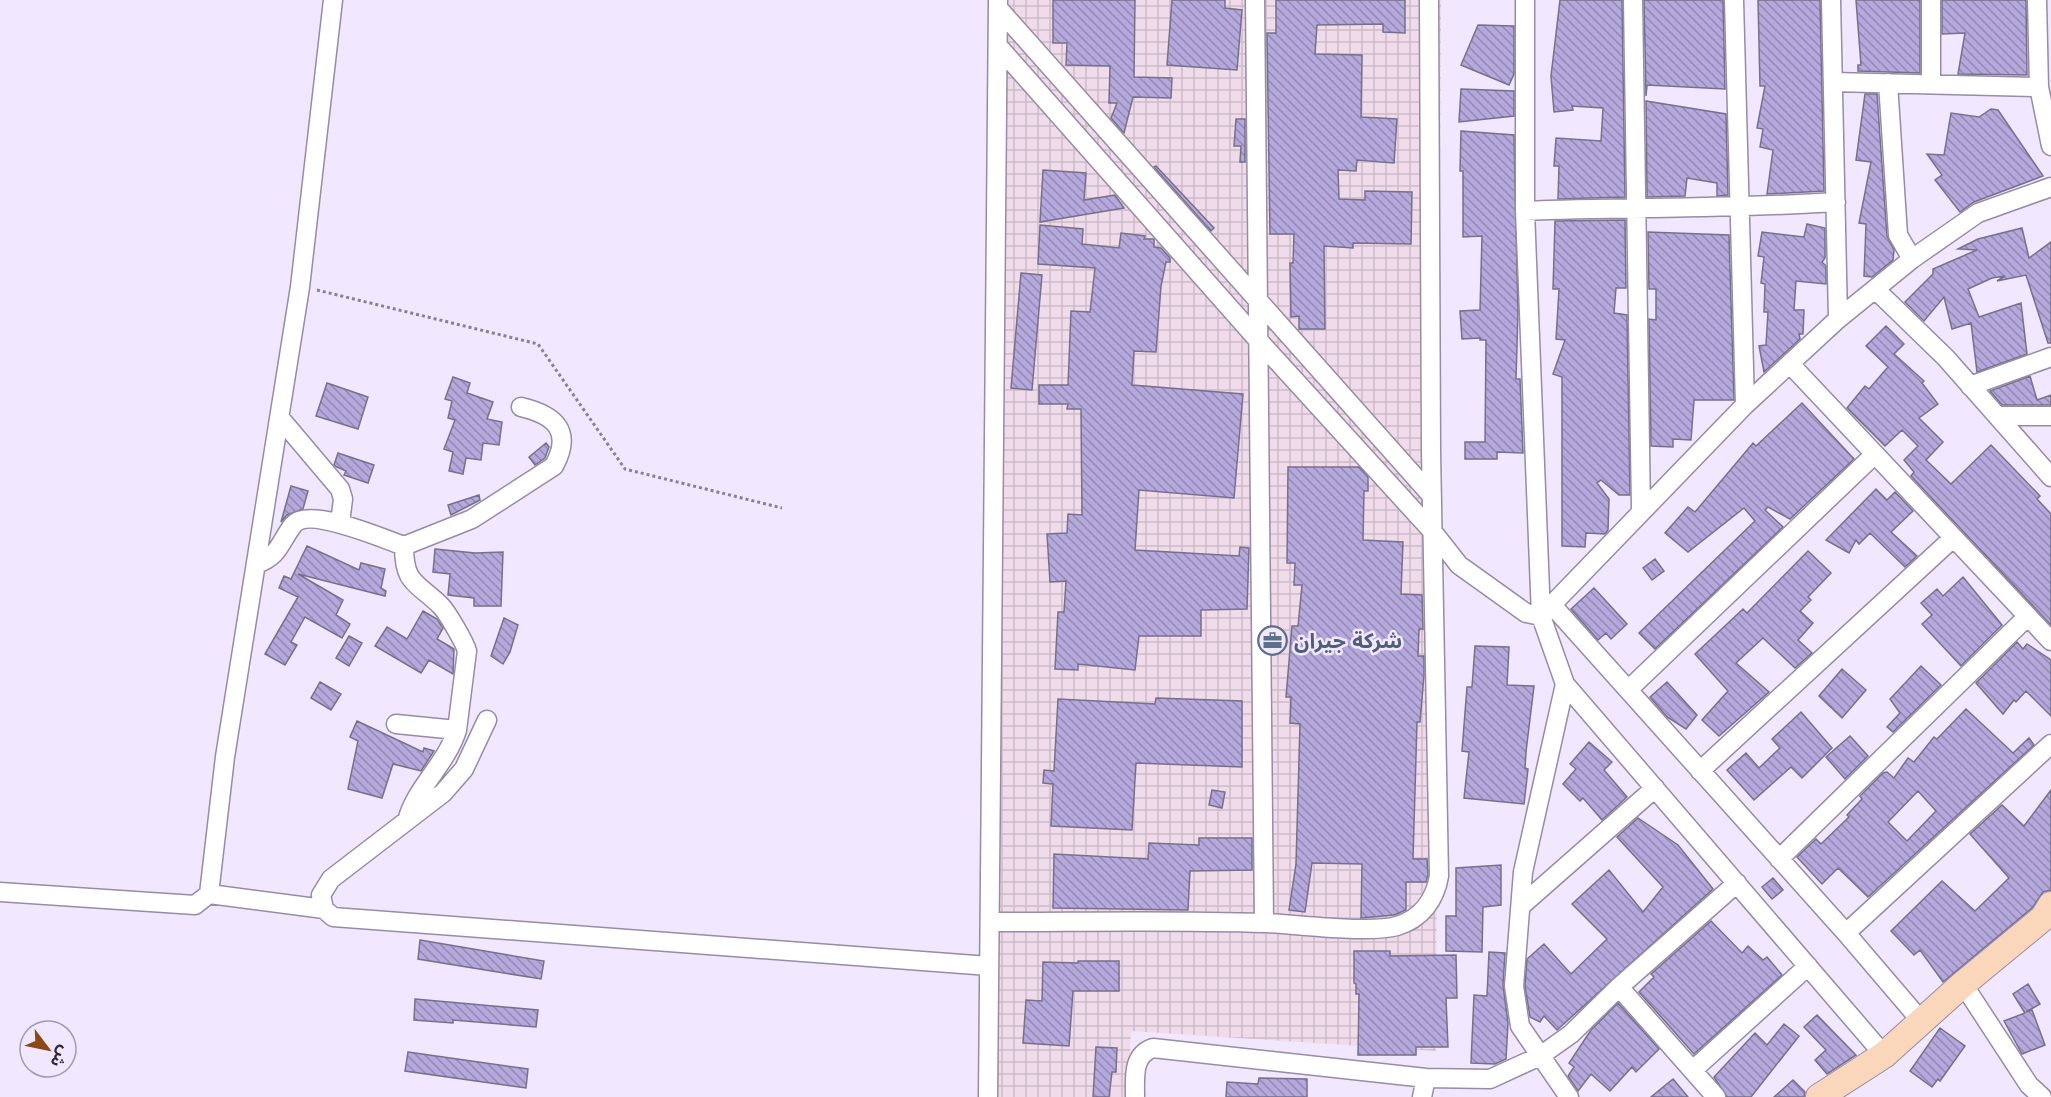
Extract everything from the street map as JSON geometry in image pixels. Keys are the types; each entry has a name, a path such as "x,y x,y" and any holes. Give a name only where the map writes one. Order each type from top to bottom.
{"street":[{"path":"0,892 195,905 209,894 225,757 300,286 333,0"},
{"path":"1255,0 1264,923"},
{"path":"990,922 1264,923 1384,928 1410,920 1428,905 1434,896 1439,876 1432,496 1429,0"},
{"path":"1525,0 1525,211 1546,610 1565,684 1884,1055"},
{"path":"1633,0 1641,510"},
{"path":"1734,0 1745,405"},
{"path":"1832,0 1839,319"},
{"path":"1931,0 1931,84"},
{"path":"2037,0 2039,87 2051,146"},
{"path":"998,4 1282,331 1432,496"},
{"path":"988,1097 998,4"},
{"path":"998,46 1154,223 1258,333 1433,531 1459,565 1526,613 1546,610 1745,405 1839,319 1912,258 1978,213 2051,187"},
{"path":"1833,82 2039,87"},
{"path":"1888,83 1898,235 1912,258"},
{"path":"1525,211 1636,207 1739,208 1836,202"},
{"path":"1154,223 1183,218"},
{"path":"1875,289 1946,358 2051,477"},
{"path":"1258,333 1282,331"},
{"path":"1970,386 2051,357"},
{"path":"1790,364 2051,641"},
{"path":"256,564 267,561 278,552 294,523 303,519 340,523 404,546 472,519 554,466 562,452 562,432 546,415 521,407"},
{"path":"1997,416 2051,416"},
{"path":"280,418 340,489 343,498 340,523"},
{"path":"1628,690 1874,455"},
{"path":"1700,771 1953,538"},
{"path":"404,546 404,567 417,588 443,608 449,621 465,642 467,651 457,730 450,750 426,786 412,800 407,821"},
{"path":"1546,610 1628,690 1846,933 1922,1022"},
{"path":"1779,859 2027,617"},
{"path":"1565,684 1523,872 1514,986 1520,1026 1569,1097"},
{"path":"324,909 321,895 331,879 443,793 464,769 487,720"},
{"path":"396,724 457,730"},
{"path":"1846,933 2051,744"},
{"path":"1522,905 1655,788"},
{"path":"1135,1097 1137,1063 1144,1052 1153,1048 1426,1078 1490,1079 1540,1056 1571,1034 1619,987 1737,883"},
{"path":"209,894 324,909 333,917 989,966"},
{"path":"1819,1097 1884,1055 1963,984 2043,918 2051,905"},
{"path":"1694,1070 1809,966"},
{"path":"1963,984 2029,1085 2042,1097"},
{"path":"1619,987 1716,1097"},
{"path":"1422,1097 1426,1078"}],"path":[{"path":"300,286 538,345 625,469 782,508"}],"shaded area":[{"path":"1008,0 1441,0 1436,1051 1131,1031 1128,1097 997,1097"}],"building":[{"path":"1053,0 1135,0 1134,77 1172,78 1171,98 1133,97 1124,133 1111,118 1117,103 1109,103 1110,66 1066,65 1067,43 1053,43"},
{"path":"1172,0 1225,0 1225,8 1242,10 1237,70 1167,65"},
{"path":"1276,0 1405,0 1405,33 1383,32 1383,24 1317,25 1315,54 1362,55 1361,117 1397,119 1394,163 1357,160 1356,171 1338,170 1339,199 1365,200 1365,191 1412,192 1411,244 1353,243 1353,248 1324,246 1325,329 1299,329 1299,316 1291,317 1290,263 1293,263 1294,234 1270,234 1267,33 1276,33"},
{"path":"1560,0 1622,0 1625,197 1558,199 1559,166 1554,166 1556,138 1601,141 1603,108 1572,106 1573,110 1554,112 1551,76"},
{"path":"1644,0 1723,0 1725,89 1647,85 1646,96"},
{"path":"1758,0 1820,0 1824,191 1767,194 1773,150 1760,147 1763,129 1757,128 1765,86 1760,86"},
{"path":"1856,0 1920,0 1920,73 1858,71 1858,65 1861,65"},
{"path":"1942,0 2026,0 2027,75 1958,74 1965,33 1942,34"},
{"path":"1478,25 1514,26 1514,74 1509,85 1461,65"},
{"path":"1461,89 1514,91 1514,116 1459,122"},
{"path":"1865,94 1877,94 1887,236 1894,250 1893,260 1872,277 1864,276 1866,224 1859,223 1871,162 1856,160"},
{"path":"1646,101 1726,114 1728,195 1717,196 1717,183 1687,178 1685,196 1647,197"},
{"path":"1991,109 1998,110 2043,176 1974,202 1960,212 1935,180 1942,175 1927,154 1944,155 1951,113 1979,117"},
{"path":"1236,119 1245,119 1245,162 1240,162 1241,146 1234,146"},
{"path":"1461,131 1514,135 1518,312 1516,379 1520,379 1523,453 1497,452 1497,459 1465,459 1465,442 1485,442 1486,340 1462,339 1460,311 1480,310 1482,236 1463,237"},
{"path":"1156,166 1214,228 1211,231 1154,167"},
{"path":"1043,170 1086,173 1084,200 1115,195 1124,208 1040,222"},
{"path":"1625,220 1626,288 1616,288 1614,313 1627,315 1630,495 1619,495 1601,480 1597,483 1609,499 1608,530 1605,534 1586,533 1585,547 1562,546 1562,377 1553,374 1565,340 1556,339 1559,289 1553,289 1555,221"},
{"path":"1807,224 1825,228 1825,258 1822,262 1826,266 1826,284 1796,281 1794,310 1804,310 1803,334 1799,334 1800,339 1764,372 1759,346 1766,345 1768,312 1764,312 1765,284 1761,283 1764,257 1758,256 1762,232 1804,237"},
{"path":"1040,225 1083,229 1082,244 1119,248 1121,233 1145,236 1144,239 1154,239 1154,247 1161,248 1170,258 1170,262 1166,262 1161,286 1156,352 1134,351 1132,385 1243,394 1234,498 1139,490 1135,550 1239,556 1240,547 1249,548 1247,609 1201,610 1201,636 1139,636 1135,670 1078,664 1078,670 1055,669 1058,612 1064,612 1066,581 1050,582 1047,534 1067,533 1068,514 1082,515 1081,409 1067,409 1068,404 1039,404 1039,385 1068,385 1071,311 1090,312 1095,268 1038,264"},
{"path":"2022,228 2029,258 2051,242 2051,343 2048,343 2026,275 1997,281 2005,276 1992,278 1968,289 1979,317 2021,303 2027,354 1977,372 1971,323 1952,329 1944,297 1924,321 1905,302 1933,274 1933,269 1977,250 1958,249 1978,239"},
{"path":"1648,232 1729,235 1734,400 1694,400 1691,440 1673,439 1673,447 1651,446 1649,319 1656,320 1656,289 1649,289"},
{"path":"1021,273 1042,275 1032,390 1011,388"},
{"path":"1886,326 1904,344 1894,354 1924,381 1922,383 1938,404 1919,418 1943,442 1926,460 1951,484 1991,445 2040,496 2037,499 2051,514 2051,625 1911,476 1914,472 1904,460 1918,446 1902,430 1885,446 1847,408 1865,386 1869,389 1888,367 1866,346"},
{"path":"2030,376 2037,400 2051,395 2051,405 2002,405 1990,391"},
{"path":"453,377 470,383 467,393 493,402 487,419 502,422 499,445 483,443 481,460 466,458 463,474 449,471 453,452 444,449 455,420 448,418 452,401 445,399"},
{"path":"327,383 368,397 358,429 316,416"},
{"path":"1802,403 1854,459 1790,519 1768,507 1765,510 1783,527 1655,649 1639,633 1755,521 1744,508 1688,552 1665,533 1688,507 1695,512 1753,443 1756,446"},
{"path":"546,443 549,447 545,458 535,465 529,457"},
{"path":"338,453 374,465 368,483 344,475 346,471 334,465"},
{"path":"1288,467 1359,467 1368,477 1368,491 1364,491 1363,540 1403,542 1401,594 1422,595 1423,629 1419,629 1418,656 1424,656 1424,675 1420,722 1417,722 1413,859 1427,859 1428,875 1426,882 1406,882 1406,910 1394,915 1361,918 1362,864 1312,863 1305,912 1289,910 1296,864 1300,724 1290,723 1291,697 1286,697 1292,626 1298,626 1302,585 1294,585 1295,563 1287,563"},
{"path":"291,486 308,491 303,509 287,515 281,522"},
{"path":"1876,489 1887,500 1895,492 1913,511 1891,532 1917,556 1905,567 1870,533 1859,544 1856,540 1849,553 1826,540"},
{"path":"479,495 480,500 451,515 448,505"},
{"path":"307,546 359,570 361,563 385,569 381,588 386,591 385,596 298,574 343,600 336,615 350,624 342,638 305,617 291,642 297,645 285,665 265,654 298,597 279,588 284,576 291,579"},
{"path":"435,549 475,553 503,552 501,606 474,606 474,598 448,595 450,574 433,572"},
{"path":"1808,551 1831,573 1808,597 1811,600 1800,611 1813,623 1798,640 1812,653 1795,668 1763,638 1736,663 1769,692 1719,736 1702,720 1728,691 1695,654 1743,609 1747,613"},
{"path":"1655,559 1664,571 1652,580 1643,568"},
{"path":"1963,577 2002,625 1961,666 1922,624 1932,615 1921,603 1937,589 1943,596"},
{"path":"1594,588 1627,624 1611,639 1606,633 1598,640 1571,609"},
{"path":"423,611 437,619 443,628 437,639 454,649 453,674 429,660 421,673 375,646 387,627 407,639"},
{"path":"504,618 518,625 510,652 503,664 491,656"},
{"path":"349,636 362,643 349,666 336,658"},
{"path":"2017,642 2023,649 2027,644 2051,660 2051,716 2026,691 2016,702 2014,700 2003,714 1976,683"},
{"path":"1475,646 1509,647 1507,685 1534,686 1526,752 1525,768 1528,769 1524,804 1464,798 1469,752 1462,751 1467,687 1472,687"},
{"path":"1921,666 1941,685 1893,732 1887,727 1900,713 1890,699"},
{"path":"1842,669 1866,690 1842,718 1819,696"},
{"path":"320,682 341,694 331,710 311,698"},
{"path":"1667,682 1697,715 1686,729 1667,717 1650,697"},
{"path":"1156,698 1242,701 1242,767 1136,763 1132,830 1051,826 1053,784 1043,783 1044,770 1054,771 1058,699 1155,704"},
{"path":"1966,709 2013,753 2029,738 2034,745 1868,897 1838,868 1822,884 1797,857 1816,839 1821,844 1849,817 1847,815 1862,799 1860,796 1883,773 1887,772 1894,778 1908,758 1914,762 1934,737 1937,739","holes":["1918,791 1936,811 1907,841 1888,822"]},
{"path":"1801,712 1832,748 1802,778 1791,767 1754,800 1727,770 1746,753 1759,768 1780,748 1772,739"},
{"path":"357,721 423,752 424,748 434,751 421,771 393,764 382,798 348,789 358,741 350,737"},
{"path":"1850,736 1868,756 1845,779 1826,757"},
{"path":"1589,742 1612,762 1604,770 1627,797 1602,820 1583,798 1580,801 1563,784 1576,769 1570,764"},
{"path":"1212,790 1225,792 1222,808 1209,805"},
{"path":"2051,790 2051,890 2043,892 2032,908 1943,982 1920,950 1914,955 1891,931 1942,881 1975,911 2009,878 1970,834 2002,805 2024,826"},
{"path":"1638,818 1678,845 1713,889 1557,1030 1544,1016 1540,1022 1530,1017 1525,986 1527,959 1544,944 1571,974 1607,939 1572,904 1609,870 1643,912 1663,887 1617,837"},
{"path":"1199,838 1252,838 1252,870 1190,871 1188,910 1053,908 1054,854 1148,859 1149,843 1199,845"},
{"path":"1501,865 1501,905 1483,907 1482,952 1446,951 1446,916 1456,916 1456,868"},
{"path":"1773,878 1783,890 1772,899 1762,887"},
{"path":"1711,921 1742,953 1748,946 1763,960 1767,957 1782,975 1694,1054 1639,992 1654,977 1651,974"},
{"path":"420,940 544,961 541,979 418,959"},
{"path":"1354,951 1390,951 1390,956 1456,955 1457,998 1446,998 1448,1047 1416,1047 1416,1055 1358,1055 1359,994 1356,994 1354,983"},
{"path":"1489,952 1505,953 1503,985 1508,1023 1506,1059 1495,1064 1471,1063 1474,995 1487,996"},
{"path":"1078,961 1119,961 1119,991 1073,991 1069,1046 1023,1043 1026,1000 1042,1001 1043,962 1078,963"},
{"path":"2028,984 2040,1004 2026,1012 2032,1010 2045,1045 2022,1054 2004,1021 2025,1013 2013,994"},
{"path":"415,999 538,1010 536,1027 453,1020 453,1023 414,1020"},
{"path":"1618,1003 1659,1049 1636,1072 1632,1067 1610,1091 1591,1074 1578,1091 1568,1076 1574,1067 1569,1063 1591,1030"},
{"path":"1817,1015 1856,1055 1827,1074 1815,1060 1826,1050 1804,1027"},
{"path":"1784,1024 1799,1036 1751,1097 1727,1097 1714,1077 1755,1033 1767,1045"},
{"path":"1940,1028 1965,1046 1940,1081 1938,1079 1932,1087 1910,1071"},
{"path":"1096,1047 1117,1048 1116,1072 1112,1072 1109,1097 1093,1097"},
{"path":"408,1052 528,1069 526,1088 405,1071"},
{"path":"1259,1078 1307,1079 1307,1097 1226,1097 1227,1082 1258,1084"},
{"path":"1673,1079 1688,1097 1651,1097"},
{"path":"1793,1080 1805,1092 1804,1097 1774,1097"}],"place":[{"name":"شركة جيران","path":"1273,641"}]}
